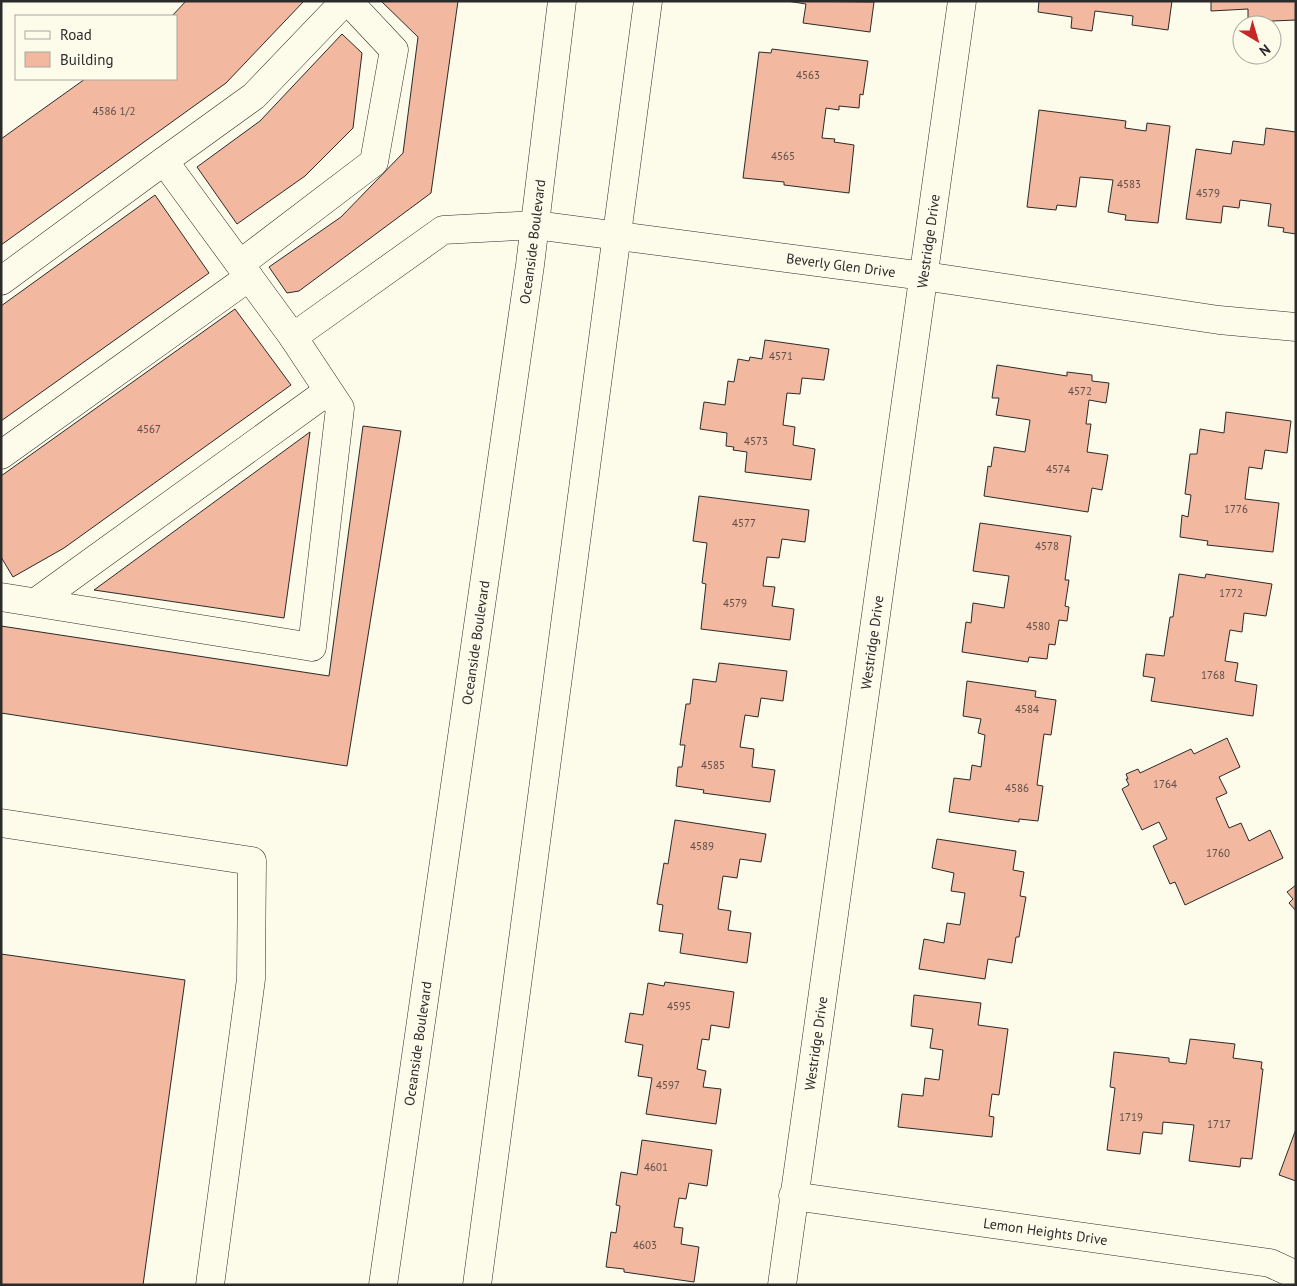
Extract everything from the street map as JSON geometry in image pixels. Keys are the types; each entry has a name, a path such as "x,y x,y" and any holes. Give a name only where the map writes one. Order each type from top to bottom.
{"main road":[{"path":"1,282 254,96 347,1 394,50 374,162 244,271 1,455"},
{"name":"Oceanside Boulevard","path":"383,1285 535,225 562,1"},
{"path":"477,1285 648,1"},
{"name":"Westridge Drive","path":"782,1285 962,1"},
{"path":"1,597 312,647 340,408 292,337 164,161"},
{"name":"Beverly Glen Drive","path":"292,337 444,230 535,225 924,276 1219,320 1296,327"},
{"path":"36,602 328,391"},
{"path":"1,823 252,861 251,979 210,1285"},
{"name":"Lemon Heights Drive","path":"793,1196 1270,1263 1296,1275"}],"building":[{"path":"186,1 304,1 226,83 1,245 1,139 84,80 178,80 178,15 173,15"},
{"path":"381,1 458,1 431,193 299,291 287,293 269,267 341,217 403,153 418,37"},
{"path":"787,1 874,2 870,32 803,23 806,4"},
{"path":"1039,1 1172,1 1168,30 1132,25 1133,16 1095,11 1092,31 1071,28 1072,17 1038,12"},
{"path":"1211,1 1296,1 1296,20 1282,21 1282,15 1248,15 1248,9 1211,11"},
{"path":"342,34 362,53 353,128 305,176 237,224 197,167 260,121"},
{"path":"772,49 868,61 863,95 860,94 859,108 839,106 839,110 826,108 822,138 835,139 834,142 854,145 849,193 784,185 784,182 743,178 759,52 771,53"},
{"path":"1039,110 1126,121 1125,128 1146,131 1147,123 1170,126 1158,223 1125,220 1126,215 1108,212 1113,180 1080,177 1076,207 1057,205 1056,210 1027,207"},
{"path":"1266,128 1296,132 1296,234 1283,232 1284,228 1268,226 1271,204 1240,200 1239,208 1223,206 1221,223 1186,219 1196,149 1231,154 1233,141 1264,145"},
{"path":"155,195 209,273 1,421 1,306"},
{"path":"235,309 291,385 64,548 13,577 1,557 1,476"},
{"path":"765,340 829,349 824,380 802,378 800,394 787,393 783,425 795,427 793,445 815,449 811,480 745,472 747,452 733,450 734,447 726,446 727,433 700,429 704,402 725,405 728,381 734,382 738,359 749,361 750,357 762,359"},
{"path":"997,365 1067,376 1067,372 1092,375 1092,381 1109,383 1106,403 1089,400 1086,424 1091,424 1087,452 1108,455 1102,490 1092,488 1088,512 984,496 988,466 991,467 994,447 1025,452 1030,420 996,415 999,398 992,398"},
{"path":"1226,412 1291,421 1287,453 1265,450 1262,469 1249,467 1245,499 1279,503 1273,552 1207,545 1208,541 1180,537 1182,515 1188,517 1191,495 1185,494 1190,454 1197,454 1200,429 1224,433"},
{"path":"363,426 401,431 347,766 1,713 1,626 329,676"},
{"path":"310,432 284,618 94,590"},
{"path":"699,496 809,510 805,542 782,539 779,558 767,557 763,586 775,587 772,606 794,609 790,640 701,629 706,584 702,583 707,543 693,541"},
{"path":"980,523 1071,536 1065,580 1069,580 1065,606 1069,607 1067,621 1059,620 1055,645 1049,644 1047,659 1029,657 1028,662 962,652 966,622 971,623 973,603 1004,608 1009,576 973,571"},
{"path":"1179,574 1205,578 1206,574 1272,584 1266,616 1244,613 1242,632 1230,630 1225,661 1238,663 1235,681 1257,685 1253,716 1151,701 1155,678 1143,676 1146,654 1164,656 1170,617 1173,617"},
{"path":"719,663 787,671 783,701 761,698 758,717 745,715 740,747 754,749 752,767 775,770 770,802 703,793 704,790 676,786 678,767 682,767 685,745 680,745 686,704 690,704 693,679 716,682"},
{"path":"967,681 1036,691 1035,697 1056,700 1051,735 1044,734 1037,785 1043,786 1038,821 1019,819 1019,822 949,812 954,778 970,780 972,765 981,767 985,735 978,733 981,719 963,716"},
{"path":"1227,738 1240,767 1219,777 1227,793 1216,798 1229,828 1241,823 1249,841 1270,830 1283,858 1185,905 1175,882 1170,884 1153,846 1167,839 1159,822 1142,830 1122,789 1129,785 1126,774 1138,769 1140,773 1191,749 1194,754"},
{"path":"675,820 766,834 761,862 740,859 737,878 723,876 718,909 731,911 728,930 751,933 747,963 680,953 683,934 659,931 663,905 657,904 664,863 668,864"},
{"path":"937,839 1016,851 1013,870 1024,872 1020,896 1026,897 1012,963 988,959 985,979 919,969 924,939 944,943 947,923 960,925 965,893 951,891 954,873 932,868"},
{"path":"1296,885 1296,911 1289,903 1293,899 1287,892"},
{"path":"1,954 185,980 143,1285 1,1285"},
{"path":"665,982 734,992 729,1028 711,1025 709,1040 702,1039 697,1069 706,1071 703,1087 721,1089 716,1124 646,1114 652,1078 638,1076 643,1045 625,1042 630,1013 643,1015 648,983 664,986"},
{"path":"914,995 981,1003 978,1025 1008,1029 999,1095 992,1094 989,1116 994,1117 992,1137 898,1127 902,1094 923,1096 925,1078 939,1080 943,1050 930,1048 933,1029 911,1026"},
{"path":"1190,1039 1235,1044 1233,1058 1262,1062 1261,1069 1263,1069 1252,1159 1241,1158 1240,1167 1189,1161 1194,1125 1163,1122 1162,1134 1143,1132 1140,1154 1107,1150 1115,1088 1110,1087 1114,1052 1169,1058 1169,1062 1186,1064"},
{"path":"1296,1129 1296,1181 1279,1175"},
{"path":"642,1140 712,1150 707,1186 689,1183 686,1199 679,1198 674,1227 683,1228 681,1244 699,1247 694,1282 624,1272 624,1269 606,1267 611,1232 616,1233 620,1206 616,1205 621,1172 637,1175"}]}
